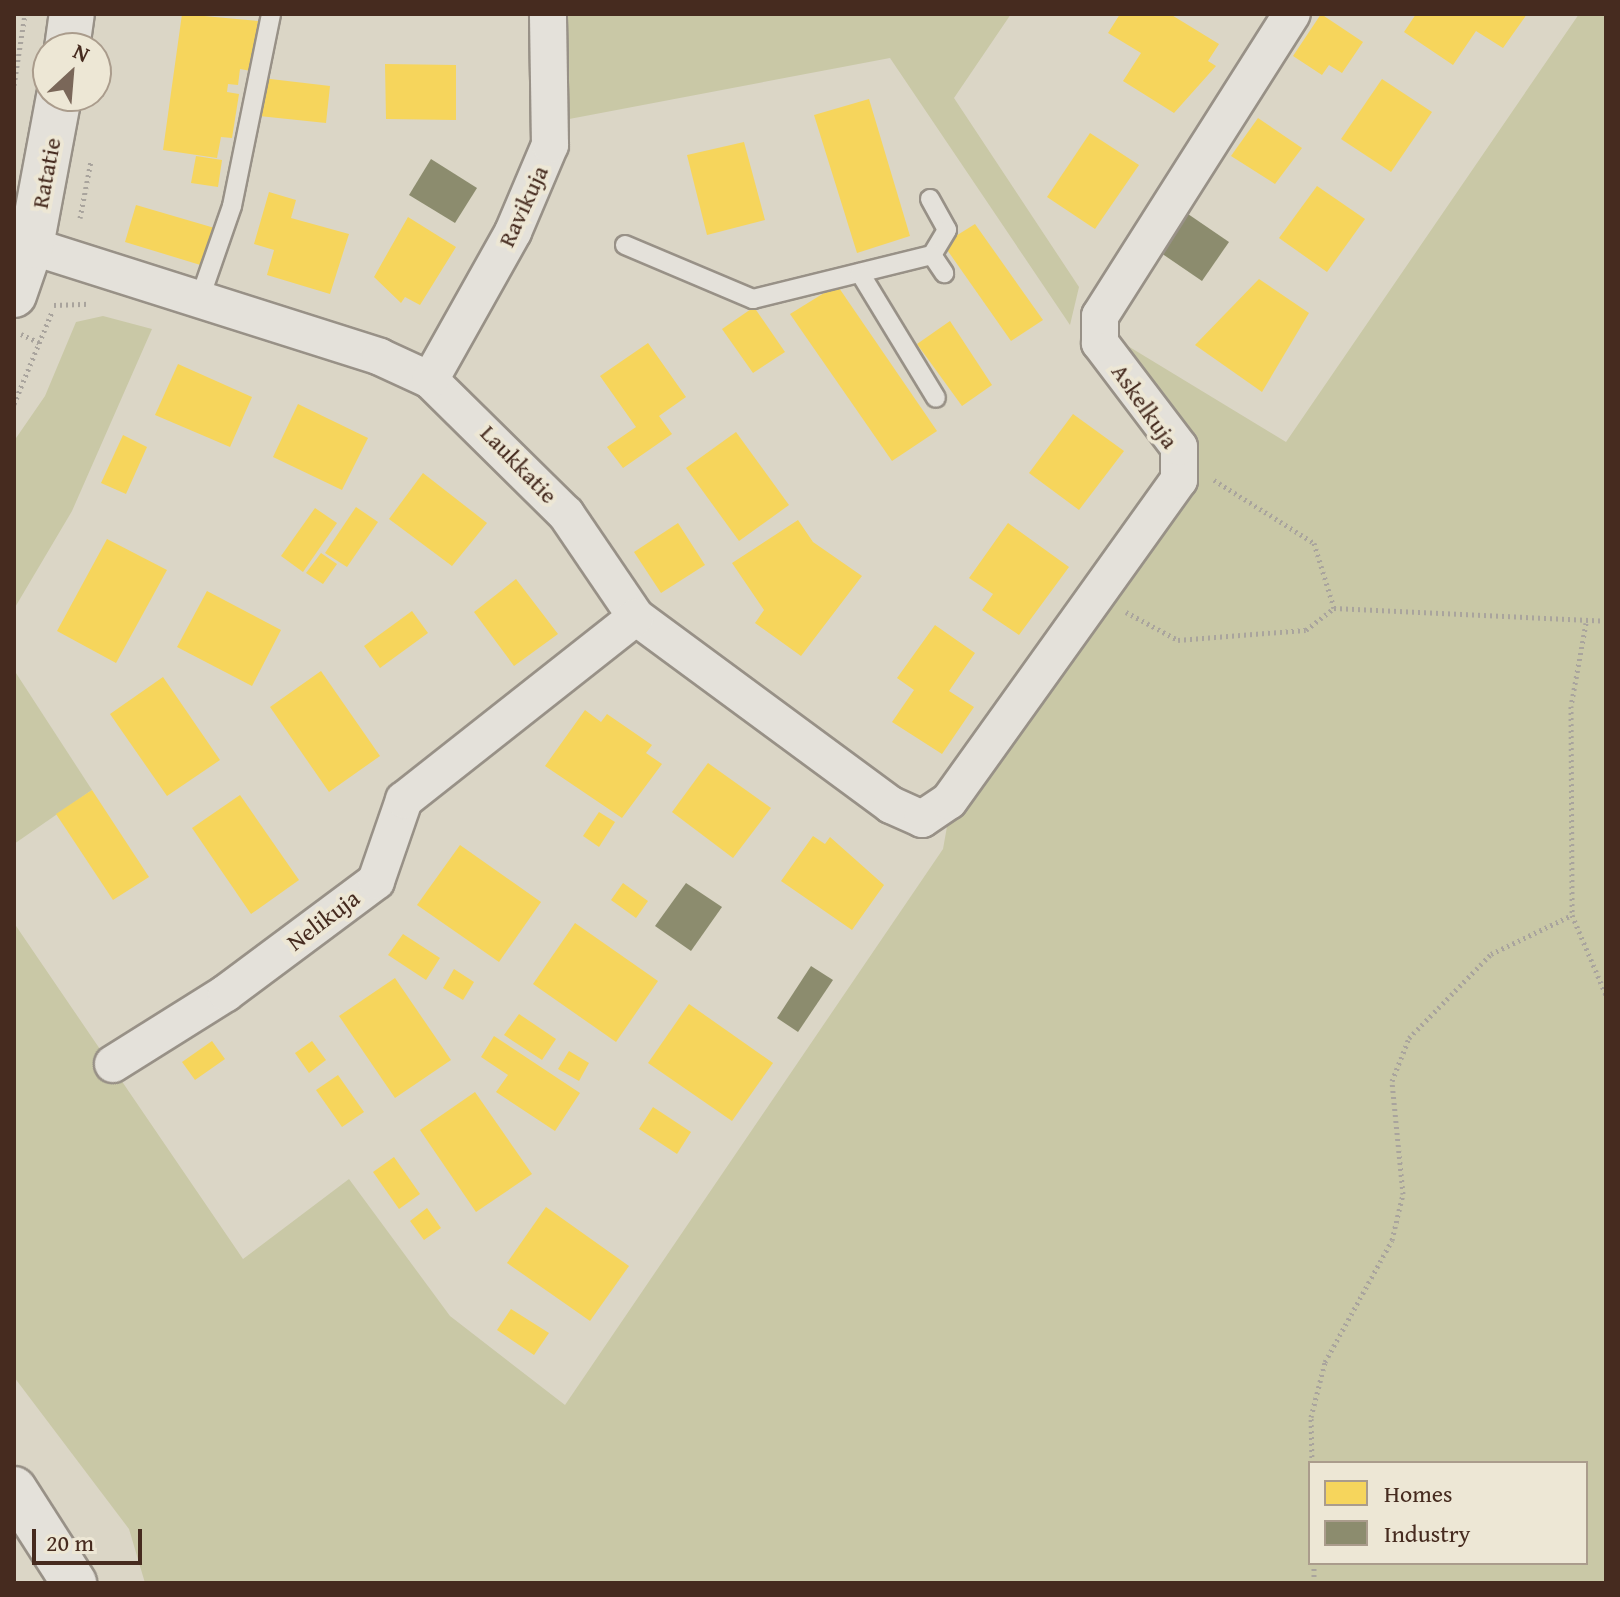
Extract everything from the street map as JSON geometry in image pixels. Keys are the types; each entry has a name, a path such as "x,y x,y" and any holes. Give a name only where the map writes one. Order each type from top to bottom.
{"street":[{"name":"Ravikuja","path":"430,380 513,232 550,145 548,14"},
{"name":"Askelkuja","path":"922,819 949,801 1179,480 1179,447 1100,343 1100,316 1292,14"},
{"name":"Ratatie","path":"34,300 23,241 55,112"},
{"name":"Laukkatie","path":"23,241 200,298 430,380 566,514 636,617 891,805 922,819"},
{"name":"Nelikuja","path":"113,1064 226,993 376,881 404,800 636,617"},
{"path":"14,1489 74,1583"},
{"path":"14,1525 63,1583"}],"lane":[{"path":"200,298 232,206 271,14"},
{"path":"625,245 753,299 932,255 947,230 930,199"},
{"path":"932,255 944,273"},
{"path":"860,273 936,398"}],"path":[{"path":"14,85 25,14"},
{"path":"34,300 104,304"},
{"path":"14,331 42,344"},
{"path":"1179,457 1314,543 1334,608"},
{"path":"1096,596 1178,640 1306,630 1334,608 1586,623 1606,621"},
{"path":"1586,623 1571,706 1572,915 1606,995"},
{"path":"1312,1461 1311,1417 1325,1362 1392,1240 1403,1194 1392,1081 1409,1038 1491,954 1572,915"}],"green space":[{"path":"562,14 1011,14 954,98 1079,287 1070,325 890,58 564,120"},
{"path":"1579,14 1606,14 1606,1583 145,1583 129,1529 14,1377 14,923 243,1259 349,1179 450,1316 565,1405 943,849 951,804 1192,464 1118,340 1286,442"},
{"path":"103,316 152,329 72,511 14,609 14,441 45,396 76,322"},
{"path":"14,670 92,790 14,844"}],"building: Homes":[{"path":"182,14 258,21 251,71 240,69 238,85 228,84 227,92 239,94 232,138 221,137 217,158 163,150"},
{"path":"1120,14 1170,14 1219,44 1208,61 1216,66 1174,113 1123,81 1141,53 1108,33"},
{"path":"1321,14 1363,42 1342,73 1329,65 1322,75 1293,56"},
{"path":"1416,14 1527,14 1503,48 1476,31 1453,65 1404,32"},
{"path":"385,64 456,65 456,120 386,119"},
{"path":"262,78 330,86 326,123 259,116"},
{"path":"1382,79 1432,112 1391,172 1341,139"},
{"path":"869,99 910,236 857,253 814,115"},
{"path":"1258,118 1302,148 1275,184 1231,156"},
{"path":"1090,133 1139,165 1095,229 1047,197"},
{"path":"744,142 765,220 707,235 687,155"},
{"path":"196,156 222,160 218,187 191,183"},
{"path":"1317,186 1365,219 1327,272 1279,238"},
{"path":"269,192 296,200 291,218 349,234 330,294 267,275 274,250 254,244"},
{"path":"136,205 218,229 207,267 125,242"},
{"path":"408,217 456,247 420,305 405,297 401,303 374,277"},
{"path":"975,224 1043,320 1011,341 943,244"},
{"path":"1259,279 1309,313 1262,392 1195,345"},
{"path":"837,285 937,431 892,461 790,314"},
{"path":"754,307 785,352 753,373 722,329"},
{"path":"950,321 992,385 962,406 917,344"},
{"path":"648,343 686,397 659,416 672,434 623,468 607,447 636,427 600,376"},
{"path":"178,364 252,397 230,447 155,415"},
{"path":"298,404 368,438 342,490 273,457"},
{"path":"1073,414 1124,451 1079,510 1029,473"},
{"path":"736,432 789,505 739,541 686,468"},
{"path":"123,435 147,447 126,494 101,483"},
{"path":"423,473 487,523 452,566 389,519"},
{"path":"356,507 378,522 347,567 325,553"},
{"path":"315,508 337,523 303,572 281,556"},
{"path":"798,520 813,542 862,576 801,656 755,623 764,610 732,563"},
{"path":"678,523 705,565 661,593 634,552"},
{"path":"1008,523 1069,567 1019,635 982,610 993,594 969,578"},
{"path":"107,539 167,570 116,663 57,631"},
{"path":"321,553 337,564 323,584 306,573"},
{"path":"516,579 558,634 514,666 474,612"},
{"path":"207,591 281,630 252,686 177,647"},
{"path":"412,611 428,633 380,668 364,646"},
{"path":"935,625 975,653 949,691 974,707 942,754 892,722 914,690 897,678"},
{"path":"321,671 380,756 329,792 270,707"},
{"path":"163,677 220,760 167,796 110,714"},
{"path":"585,710 601,722 607,714 652,745 646,753 662,764 622,818 545,766"},
{"path":"708,763 771,808 733,858 672,812"},
{"path":"92,790 149,877 113,900 56,814"},
{"path":"240,795 299,880 251,914 192,828"},
{"path":"599,812 615,822 599,847 583,836"},
{"path":"813,836 825,844 830,837 884,885 852,930 781,881"},
{"path":"460,845 541,902 499,962 417,905"},
{"path":"623,883 648,901 636,918 611,900"},
{"path":"575,923 658,981 616,1042 533,984"},
{"path":"403,934 440,958 426,980 388,955"},
{"path":"454,969 474,982 463,1000 443,988"},
{"path":"395,978 451,1060 395,1098 339,1016"},
{"path":"689,1004 773,1063 732,1121 648,1063"},
{"path":"519,1014 556,1039 542,1060 504,1035"},
{"path":"494,1036 580,1093 555,1131 496,1092 508,1075 481,1057"},
{"path":"212,1041 225,1059 195,1080 182,1062"},
{"path":"312,1041 326,1060 309,1073 295,1053"},
{"path":"569,1051 589,1063 579,1081 558,1069"},
{"path":"338,1075 364,1112 342,1127 316,1090"},
{"path":"475,1092 532,1174 476,1212 420,1130"},
{"path":"653,1107 691,1132 677,1154 639,1129"},
{"path":"394,1157 420,1194 399,1209 373,1172"},
{"path":"546,1207 629,1266 590,1321 507,1263"},
{"path":"427,1208 441,1228 424,1240 410,1221"},
{"path":"511,1309 549,1333 534,1355 497,1330"}],"building: Industry":[{"path":"431,159 477,188 455,223 409,195"},
{"path":"1188,214 1229,242 1202,281 1161,253"},
{"path":"686,883 722,907 691,951 655,926"},
{"path":"811,966 833,980 798,1032 777,1018"}]}
